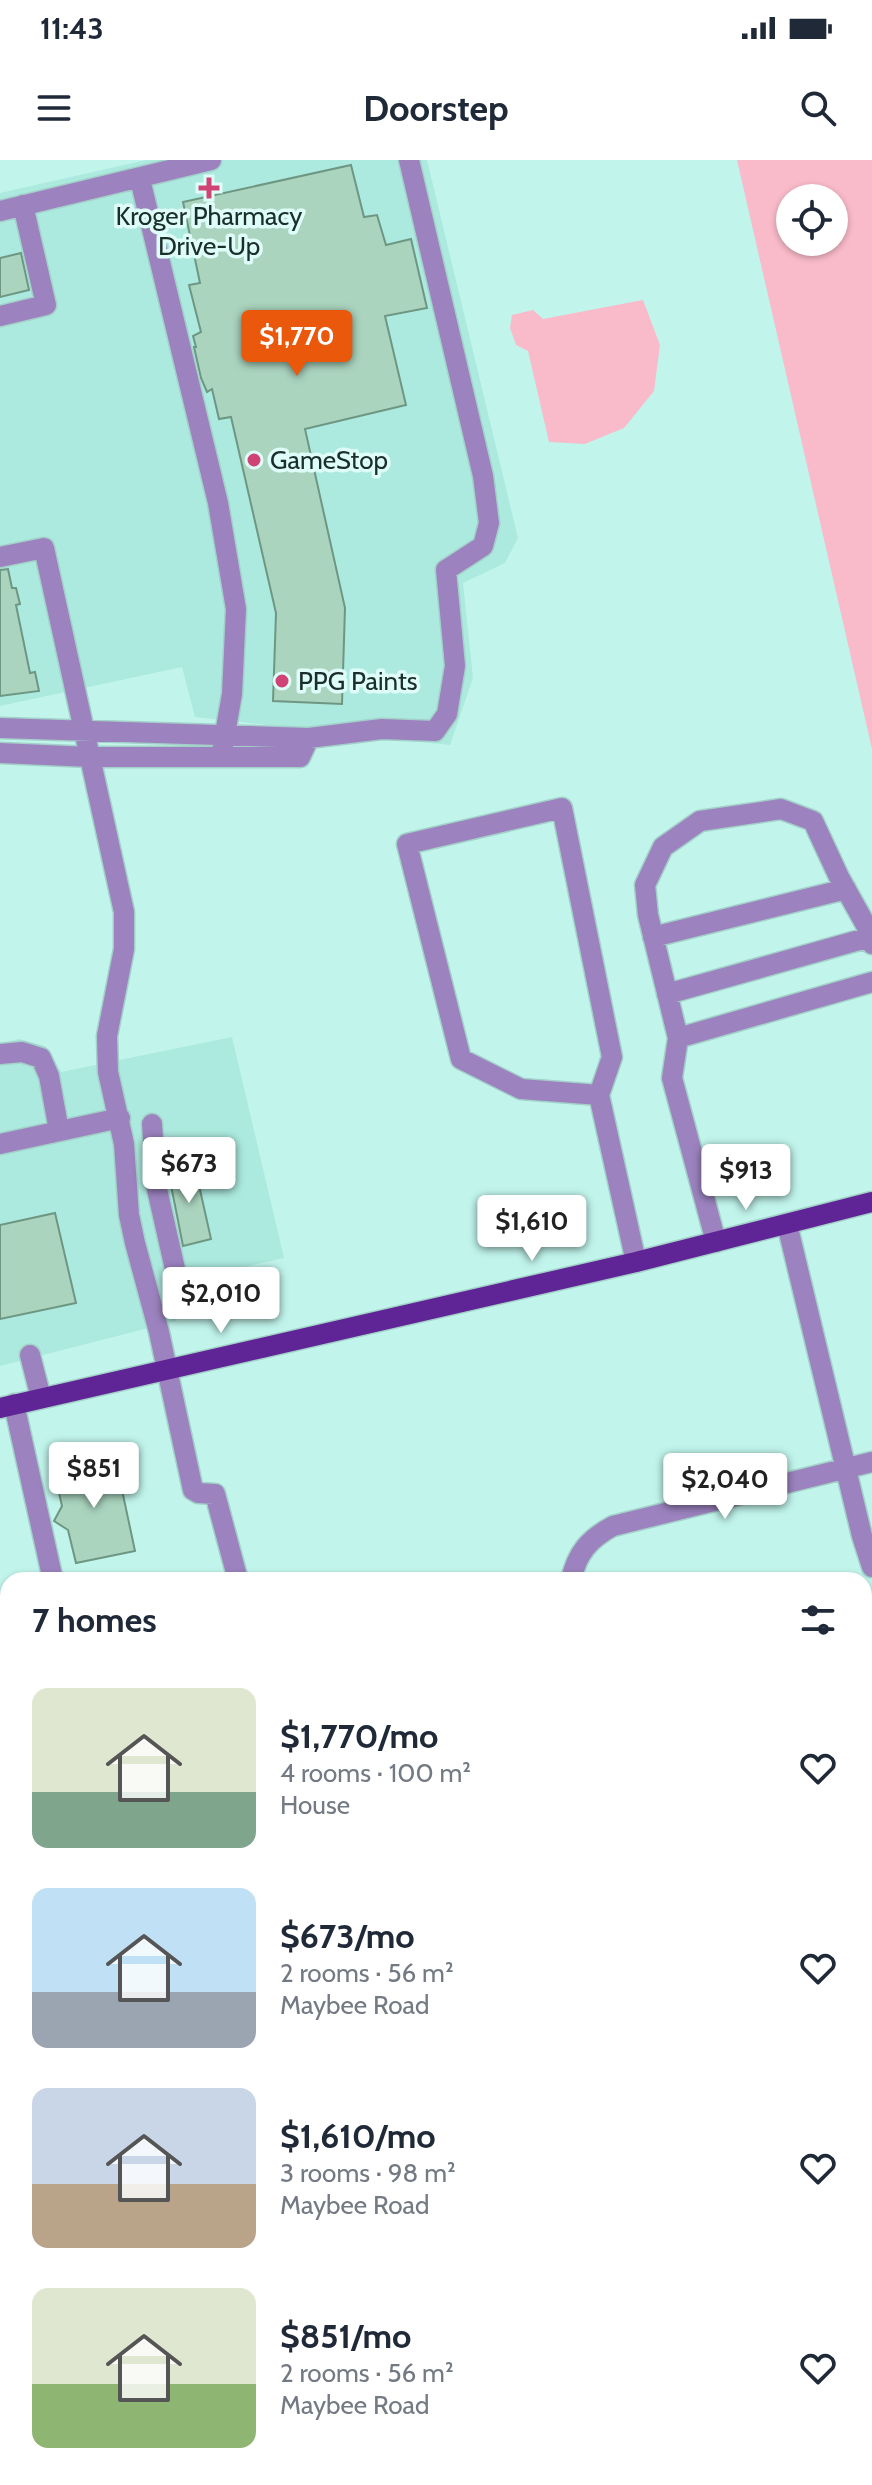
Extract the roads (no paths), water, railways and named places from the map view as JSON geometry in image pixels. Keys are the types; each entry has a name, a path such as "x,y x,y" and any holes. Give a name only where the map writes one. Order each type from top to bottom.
{"main road":[{"path":"7,1406 636,1262 872,1202"}],"street":[{"path":"0,211 211,160"},
{"path":"0,728 309,738 382,729 435,731 447,714 455,666 446,570 483,546 489,523 483,476 409,160"},
{"path":"140,179 218,503 236,609 232,694 221,757"},
{"path":"0,316 46,305 23,205"},
{"path":"0,557 44,548 124,912 124,949 107,1036 108,1072 126,1156 129,1215 193,1490 215,1494 236,1572"},
{"path":"0,753 90,757 300,757 309,738"},
{"path":"599,1095 521,1089 461,1059 407,844 562,808 612,1057 599,1095 636,1262"},
{"path":"667,994 871,940 813,821 781,809 700,821 663,847 645,885 648,915 653,937 667,994 678,1038 672,1078 716,1242"},
{"path":"653,937 846,889"},
{"path":"678,1038 872,982"},
{"path":"0,1054 22,1052 41,1058 49,1076 55,1132"},
{"path":"0,1065 19,1061 37,1071 55,1132"},
{"path":"0,1144 120,1118"},
{"path":"152,1124 156,1185 175,1269"},
{"path":"787,1224 872,1567"},
{"path":"30,1355 41,1398"},
{"path":"7,1406 51,1572"},
{"path":"574,1572 581,1551 595,1535 613,1526 872,1462"}],"place":[{"name":"Kroger Pharmacy Drive-Up","path":"209,188"},
{"name":"GameStop","path":"254,460"},
{"name":"PPG Paints","path":"282,681"}]}
